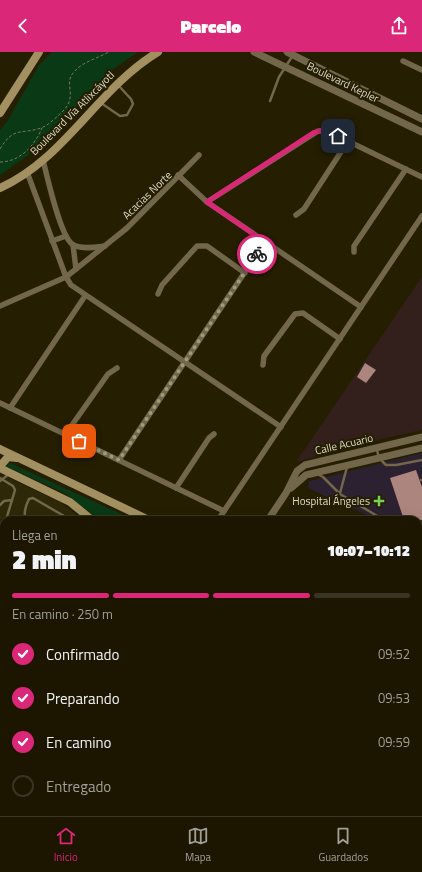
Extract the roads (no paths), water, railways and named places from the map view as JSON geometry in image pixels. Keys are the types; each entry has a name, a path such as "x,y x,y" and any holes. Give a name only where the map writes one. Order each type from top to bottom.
{"main road":[{"path":"0,113 39,52"},
{"name":"Boulevard Vía Atlixcáyotl","path":"0,188 43,160 71,133 117,84 145,60 158,52"},
{"path":"1,451 36,466 140,516"},
{"path":"36,466 12,457 5,459 0,467 70,502 87,516"}],"street":[{"name":"Boulevard Kepler","path":"254,52 422,132"},
{"name":"Boulevard Kepler","path":"290,54 422,119"},
{"path":"403,61 422,70"},
{"path":"207,202 318,131 327,131 422,177"},
{"path":"296,215 304,209 348,141"},
{"path":"178,175 198,155"},
{"path":"43,160 66,236 72,245 76,269"},
{"path":"354,252 354,246 406,169"},
{"path":"26,172 52,242 66,277 71,285 85,296 281,427"},
{"name":"Acacias Norte","path":"0,306 66,277 127,228 178,175 207,202 361,307"},
{"path":"221,516 422,216"},
{"path":"52,242 66,236"},
{"path":"119,460 265,242"},
{"path":"72,245 90,247 105,246"},
{"path":"158,294 162,285 197,246 207,246 245,273"},
{"path":"10,408 85,296"},
{"path":"263,365 264,356 295,314 303,313 340,339"},
{"path":"65,435 108,374 117,368"},
{"path":"0,403 224,511"},
{"path":"176,488 209,438 214,434"},
{"name":"Calle Acuario","path":"271,516 286,493 297,471 305,465 422,436"},
{"name":"Calle Acuario","path":"286,493 303,477 314,473 422,448"}],"lane":[{"path":"270,101 290,54"},
{"path":"99,102 120,116 127,115 133,104 131,99 117,84"},
{"path":"377,447 379,458 386,465 396,465 422,460"},
{"path":"340,494 340,486 347,465"},
{"path":"7,516 14,488 1,479 10,473"},
{"path":"314,473 323,477 340,494 377,516"},
{"path":"25,516 28,502 30,498 33,498 64,516"},
{"path":"0,505 4,501 12,500"}],"place":[{"name":"Hospital Ángeles","path":"379,501"}]}
